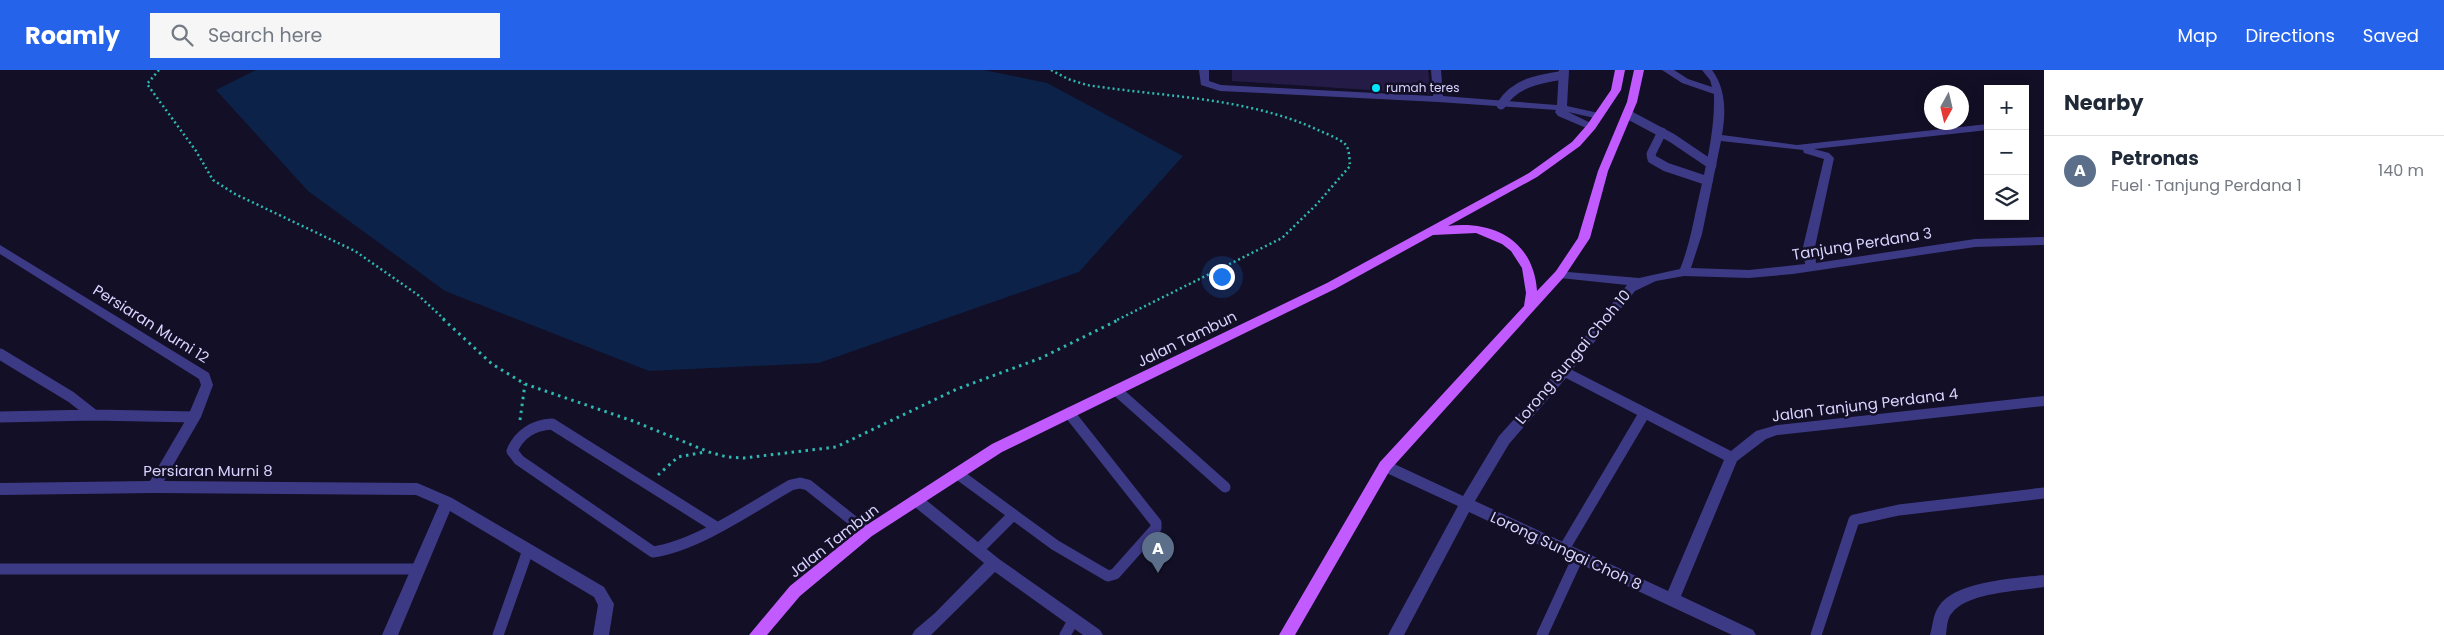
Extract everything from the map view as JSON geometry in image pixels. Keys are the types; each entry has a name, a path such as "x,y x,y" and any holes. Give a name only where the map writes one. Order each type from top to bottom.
{"main road":[{"name":"Jalan Tambun","path":"757,635 795,591 867,532 997,448 1331,286 1533,175 1576,144 1591,127 1616,90 1620,70"},
{"path":"1287,635 1385,466 1560,274 1584,238 1603,171 1632,102 1638,72"},
{"path":"1425,234 1468,228 1481,230 1504,240 1515,248 1525,260 1531,275 1530,306"}],"street":[{"path":"1204,70 1204,83 1220,88 1438,99 1560,110 1599,116"},
{"path":"1436,70 1438,99"},
{"path":"1667,70 1685,81 1717,92"},
{"path":"1684,272 1692,255 1718,137 1717,92 1714,77 1707,70"},
{"path":"1560,110 1564,72"},
{"path":"1560,110 1591,127"},
{"path":"1797,148 1984,127"},
{"path":"1718,137 1797,148 1825,155 1829,158 1809,247 1811,268"},
{"name":"Tanjung Perdana 3","path":"1684,272 1749,274 1811,268 1975,243 2044,241"},
{"name":"Persiaran Murni 12","path":"0,249 204,376 207,385 194,417 154,487"},
{"name":"Lorong Sungai Choh 10","path":"1396,635 1466,504 1504,440 1564,371 1631,288 1639,282 1654,277 1684,272"},
{"path":"1560,274 1639,282"},
{"path":"1564,371 1732,458"},
{"name":"Jalan Tanjung Perdana 4","path":"1672,599 1732,458 1760,435 1777,430 2044,400"},
{"name":"Lorong Sungai Choh 8","path":"1385,466 1748,635"},
{"name":"Persiaran Murni 8","path":"0,489 154,487 417,489 447,502"},
{"path":"916,500 978,550 1073,621 1095,635"},
{"path":"390,635 447,502 599,592 606,604 601,635"},
{"path":"920,635 940,618 994,562"},
{"path":"1938,635 1944,609 1956,600 1977,592 2044,581"}],"lane":[{"path":"1501,105 1506,96 1518,86 1564,72"},
{"path":"1627,114 1662,132 1712,165"},
{"path":"1662,132 1651,154 1652,159 1666,167 1708,181"},
{"path":"0,354 71,397 94,415"},
{"path":"1117,391 1225,487"},
{"path":"958,474 1055,545 1108,576 1115,574 1156,528 1154,519 1069,413"},
{"path":"1564,550 1644,414"},
{"path":"0,417 94,415 194,417"},
{"path":"716,527 552,424 539,425 516,442 512,451 519,460 653,552 667,551 716,527 791,485 800,483 808,485 867,532"},
{"path":"1816,635 1840,564 1851,524 1854,520 1899,510 2044,493"},
{"path":"978,550 1013,515"},
{"path":"498,635 528,550"},
{"path":"1542,635 1578,557"},
{"path":"0,569 418,569"},
{"path":"1065,635 1073,621"}],"path":[{"path":"158,70 147,84 196,151 213,180 235,194 355,251 418,295 492,364 525,384 633,421 709,452 727,457 744,458 836,447 957,389 1041,358 1282,238 1316,205 1350,166 1347,147 1342,142 1315,127 1287,117 1241,108 1087,86 1051,70"},
{"path":"522,437 519,426 525,384"},
{"path":"649,485 666,465 686,452 709,452"}],"water":[{"path":"256,70 984,70 1047,83 1183,156 1079,272 819,363 649,371 445,291 308,191 216,90"}],"building":[{"name":"rumah teres","path":"1232,70 1428,70 1431,94 1232,81"}],"place":[{"name":"rumah teres","path":"1376,88"},
{"name":"Petronas","path":"1158,573"}]}
